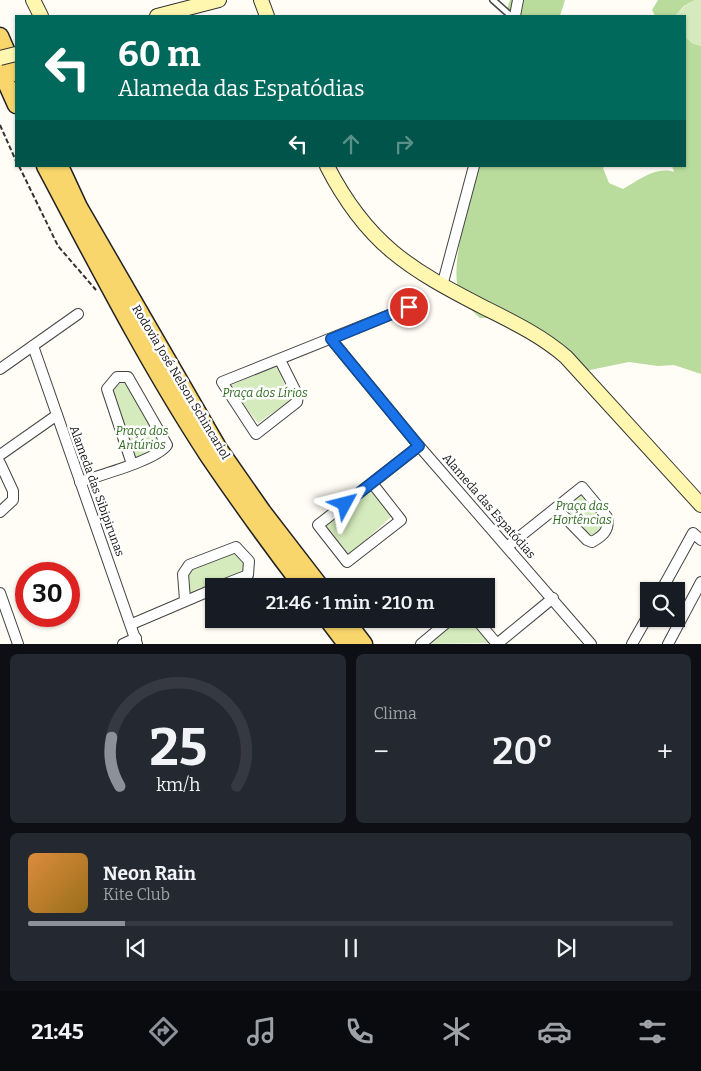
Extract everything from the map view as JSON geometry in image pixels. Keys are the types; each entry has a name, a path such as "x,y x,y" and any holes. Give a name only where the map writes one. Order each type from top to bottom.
{"main road":[{"path":"161,15 219,0"},
{"path":"261,0 268,15"},
{"path":"0,36 15,71"},
{"path":"0,58 15,54"},
{"path":"0,68 15,103"},
{"name":"Rodovia José Nelson Schincariol","path":"46,167 119,305 208,455 296,578"},
{"name":"Rodovia José Nelson Schincariol","path":"60,167 79,207 219,449 314,578"},
{"path":"72,167 79,207"},
{"path":"327,167 361,223 377,240 442,286 521,326 555,347 701,506"},
{"path":"334,628 346,644"},
{"path":"352,628 364,644"}],"street":[{"path":"513,15 518,0"},
{"path":"442,286 474,167"},
{"path":"280,360 298,396 297,402 256,434 222,382 409,307"},
{"path":"0,369 78,314"},
{"name":"Alameda das Espatódias","path":"331,339 419,446 553,598 590,644"},
{"name":"Alameda das Sibipirunas","path":"33,346 137,641"},
{"path":"80,482 132,464 162,452 167,445 128,377 117,377 107,389 132,464"},
{"path":"0,455 57,415"},
{"path":"372,483 401,520 347,562 318,525 419,446"},
{"path":"0,463 13,491 13,500 0,512"},
{"path":"508,546 582,487 607,517 607,529 601,537 592,542 587,540 556,508"},
{"path":"667,582 697,536"},
{"path":"185,600 183,574 190,565 236,547 249,561 248,575 240,578"},
{"path":"668,644 701,582"},
{"path":"132,624 205,592"},
{"path":"0,593 18,644"},
{"path":"484,628 497,644 553,598"},
{"path":"632,644 642,627"},
{"path":"421,644 440,628"},
{"path":"123,644 137,641"}],"lane":[{"path":"493,0 512,15"}],"path":[{"path":"0,125 15,159"}],"green space":[{"path":"510,0 565,0 560,15 505,15"},
{"path":"658,0 695,0 684,6 676,15 654,15 652,10"},
{"path":"695,0 701,0 701,46 692,43 686,38 686,15 676,15"},
{"path":"686,38 692,43 701,46 701,374 674,365 658,366 629,362 585,371 508,318 480,318 462,299 458,289 456,271 463,225 479,167 604,167 609,183 623,189 654,172 674,172 672,167 686,167"},
{"name":"Praça dos Lírios","path":"277,366 291,400 258,423 229,386"},
{"name":"Praça dos Antúrios","path":"126,380 161,442 155,450 133,458 109,390 118,381"},
{"path":"371,487 392,516 349,555 325,526"},
{"name":"Praça das Hortências","path":"581,490 606,524 592,539 559,508"},
{"path":"234,550 245,561 246,573 233,578 205,578 205,589 187,596 184,576 191,567"},
{"path":"444,628 478,628 490,643 425,644"}],"route":[{"path":"345,504 419,446 331,339 409,307"}]}
